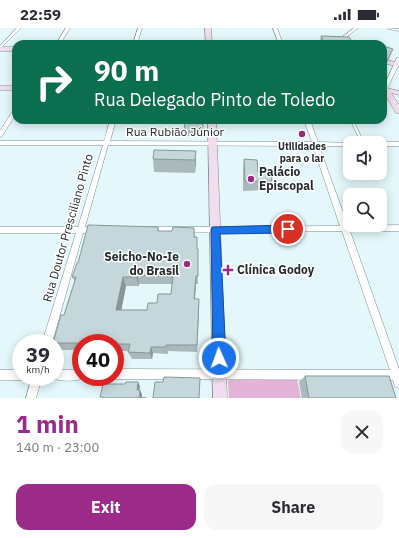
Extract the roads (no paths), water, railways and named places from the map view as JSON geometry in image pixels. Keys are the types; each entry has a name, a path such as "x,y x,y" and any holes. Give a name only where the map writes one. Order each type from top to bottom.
{"street":[{"path":"0,49 19,28"},
{"path":"60,40 68,28"},
{"path":"136,40 140,28"},
{"path":"208,28 209,40"},
{"path":"275,28 280,40"},
{"path":"340,40 356,28"},
{"path":"390,28 399,30"},
{"path":"0,49 12,49"},
{"path":"387,62 398,63 387,83"},
{"path":"0,88 12,88"},
{"path":"387,90 399,93"},
{"path":"387,93 399,111"},
{"path":"0,135 12,116"},
{"name":"Rua Doutor Presciliano Pinto","path":"51,334 112,124"},
{"path":"212,124 220,398"},
{"path":"308,124 343,222"},
{"name":"Rua Rubião Júnior","path":"0,143 343,144"},
{"path":"387,144 399,144"},
{"path":"144,230 343,228"},
{"path":"387,228 399,228"},
{"path":"0,230 104,230"},
{"path":"124,374 220,374 398,378 346,232"},
{"path":"0,375 12,375"},
{"path":"31,398 35,386"}],"lane":[{"path":"353,124 359,136"}],"place":[{"name":"Utilidades para o lar","path":"302,134"},
{"name":"Palácio Episcopal","path":"251,179"},
{"name":"Seicho-No-Ie do Brasil","path":"187,264"},
{"name":"Clínica Godoy","path":"228,270"}]}
